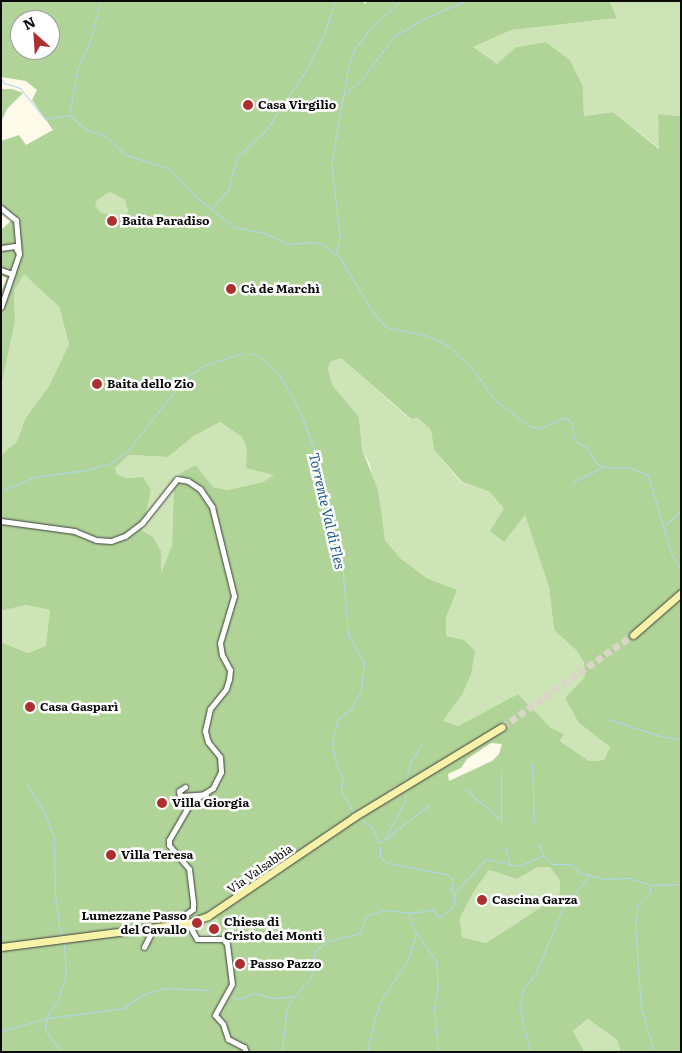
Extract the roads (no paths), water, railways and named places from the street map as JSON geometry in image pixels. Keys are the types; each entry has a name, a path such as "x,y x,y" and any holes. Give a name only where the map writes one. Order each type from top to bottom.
{"main road":[{"path":"634,633 681,593"},
{"name":"Via Valsabbia","path":"1,947 188,923 236,900 354,818 502,727"}],"street":[{"path":"1,208 16,220 19,254 1,307"},
{"path":"1,248 15,246 19,254"},
{"path":"1,270 12,274"},
{"path":"1,521 74,531 96,540 111,541 125,536 142,523 177,479 188,481 208,499 234,596 221,638 222,655 230,670 226,690 210,709 205,731 208,742 220,757 221,772 206,794 191,802 169,840 168,845 189,869 193,904 193,909 171,925"},
{"path":"185,787 179,791 180,796 206,794"},
{"path":"188,923 197,939 223,939 227,944 232,984 215,1015 223,1024 228,1039 239,1044 246,1052"},
{"path":"144,947 150,935"}],"waterway":[{"path":"69,115 77,70 91,38 100,1"},
{"path":"213,207 228,190 237,157 267,129 306,70 324,34 335,1"},
{"path":"336,252 340,237 331,164 349,64 355,48 369,30 400,1"},
{"path":"343,96 362,79 394,36 425,18 465,1"},
{"path":"1,78 4,83 20,88 45,119 69,115 87,130 104,135 126,155 168,168 195,196 234,227 265,233 288,244 313,242 324,245 340,258 372,311 386,327 425,335 447,345 472,368 496,401 528,425 538,429 565,417 571,422 575,441 587,448 597,464 610,468 628,467 648,475 671,553 681,570"},
{"name":"Torrente Val di Fles","path":"1,491 34,477 87,470 113,462 129,449 184,379 205,365 242,353"},
{"name":"Torrente Val di Fles","path":"250,353 261,357 279,374 301,414 321,468 333,534 342,561 348,635 364,662 361,690 352,708 338,718 332,742 336,764 343,777 341,791 355,814"},
{"path":"573,482 602,467"},
{"path":"665,525 681,511"},
{"path":"608,719 656,735 681,740"},
{"path":"405,783 410,763 422,744"},
{"path":"532,764 534,821"},
{"path":"501,771 501,823"},
{"path":"26,784 43,809 54,838 55,895 61,937"},
{"path":"360,818 372,828 379,843 384,840 405,801 405,789"},
{"path":"465,789 500,819"},
{"path":"384,840 429,805"},
{"path":"538,843 543,854"},
{"path":"505,846 510,865"},
{"name":"Torrente Val di Fles","path":"380,847 380,857 387,863 446,874 453,879 451,890 454,896"},
{"path":"233,997 239,999 255,993 273,998 294,996 311,978 315,951 328,941 360,933 366,916 385,910 408,913 434,910 438,917 444,915 453,907 455,892 486,859 519,866 544,855 552,864 571,864 580,873 607,879 629,878 650,885 681,884"},
{"path":"530,1052 519,1007 523,989 536,973 562,910 590,874"},
{"path":"650,885 650,892 638,904 635,925 641,1008 654,1052"},
{"path":"408,913 416,933 436,961 438,988 434,1007 438,1052"},
{"path":"367,1052 376,1014 383,997 408,960 416,934"},
{"path":"61,1052 45,1030 48,1014 58,1000 66,974 64,943"},
{"path":"1,1031 48,1018 124,1008 141,995 164,988 209,990"},
{"path":"282,1052 287,1007 294,996"}],"tunnel":[{"path":"502,727 633,635"}],"place":[{"name":"Casa Virgilio","path":"248,105"},
{"name":"Baita Paradiso","path":"112,221"},
{"name":"Cà de Marchì","path":"231,289"},
{"name":"Baita dello Zio","path":"97,384"},
{"name":"Casa Gasparì","path":"30,707"},
{"name":"Villa Giorgia","path":"162,803"},
{"name":"Villa Teresa","path":"111,855"},
{"name":"Cascina Garza","path":"482,900"},
{"name":"Lumezzane Passo del Cavallo","path":"197,923"},
{"name":"Chiesa di Cristo dei Monti","path":"214,929"},
{"name":"Passo Pazzo","path":"240,964"}]}
